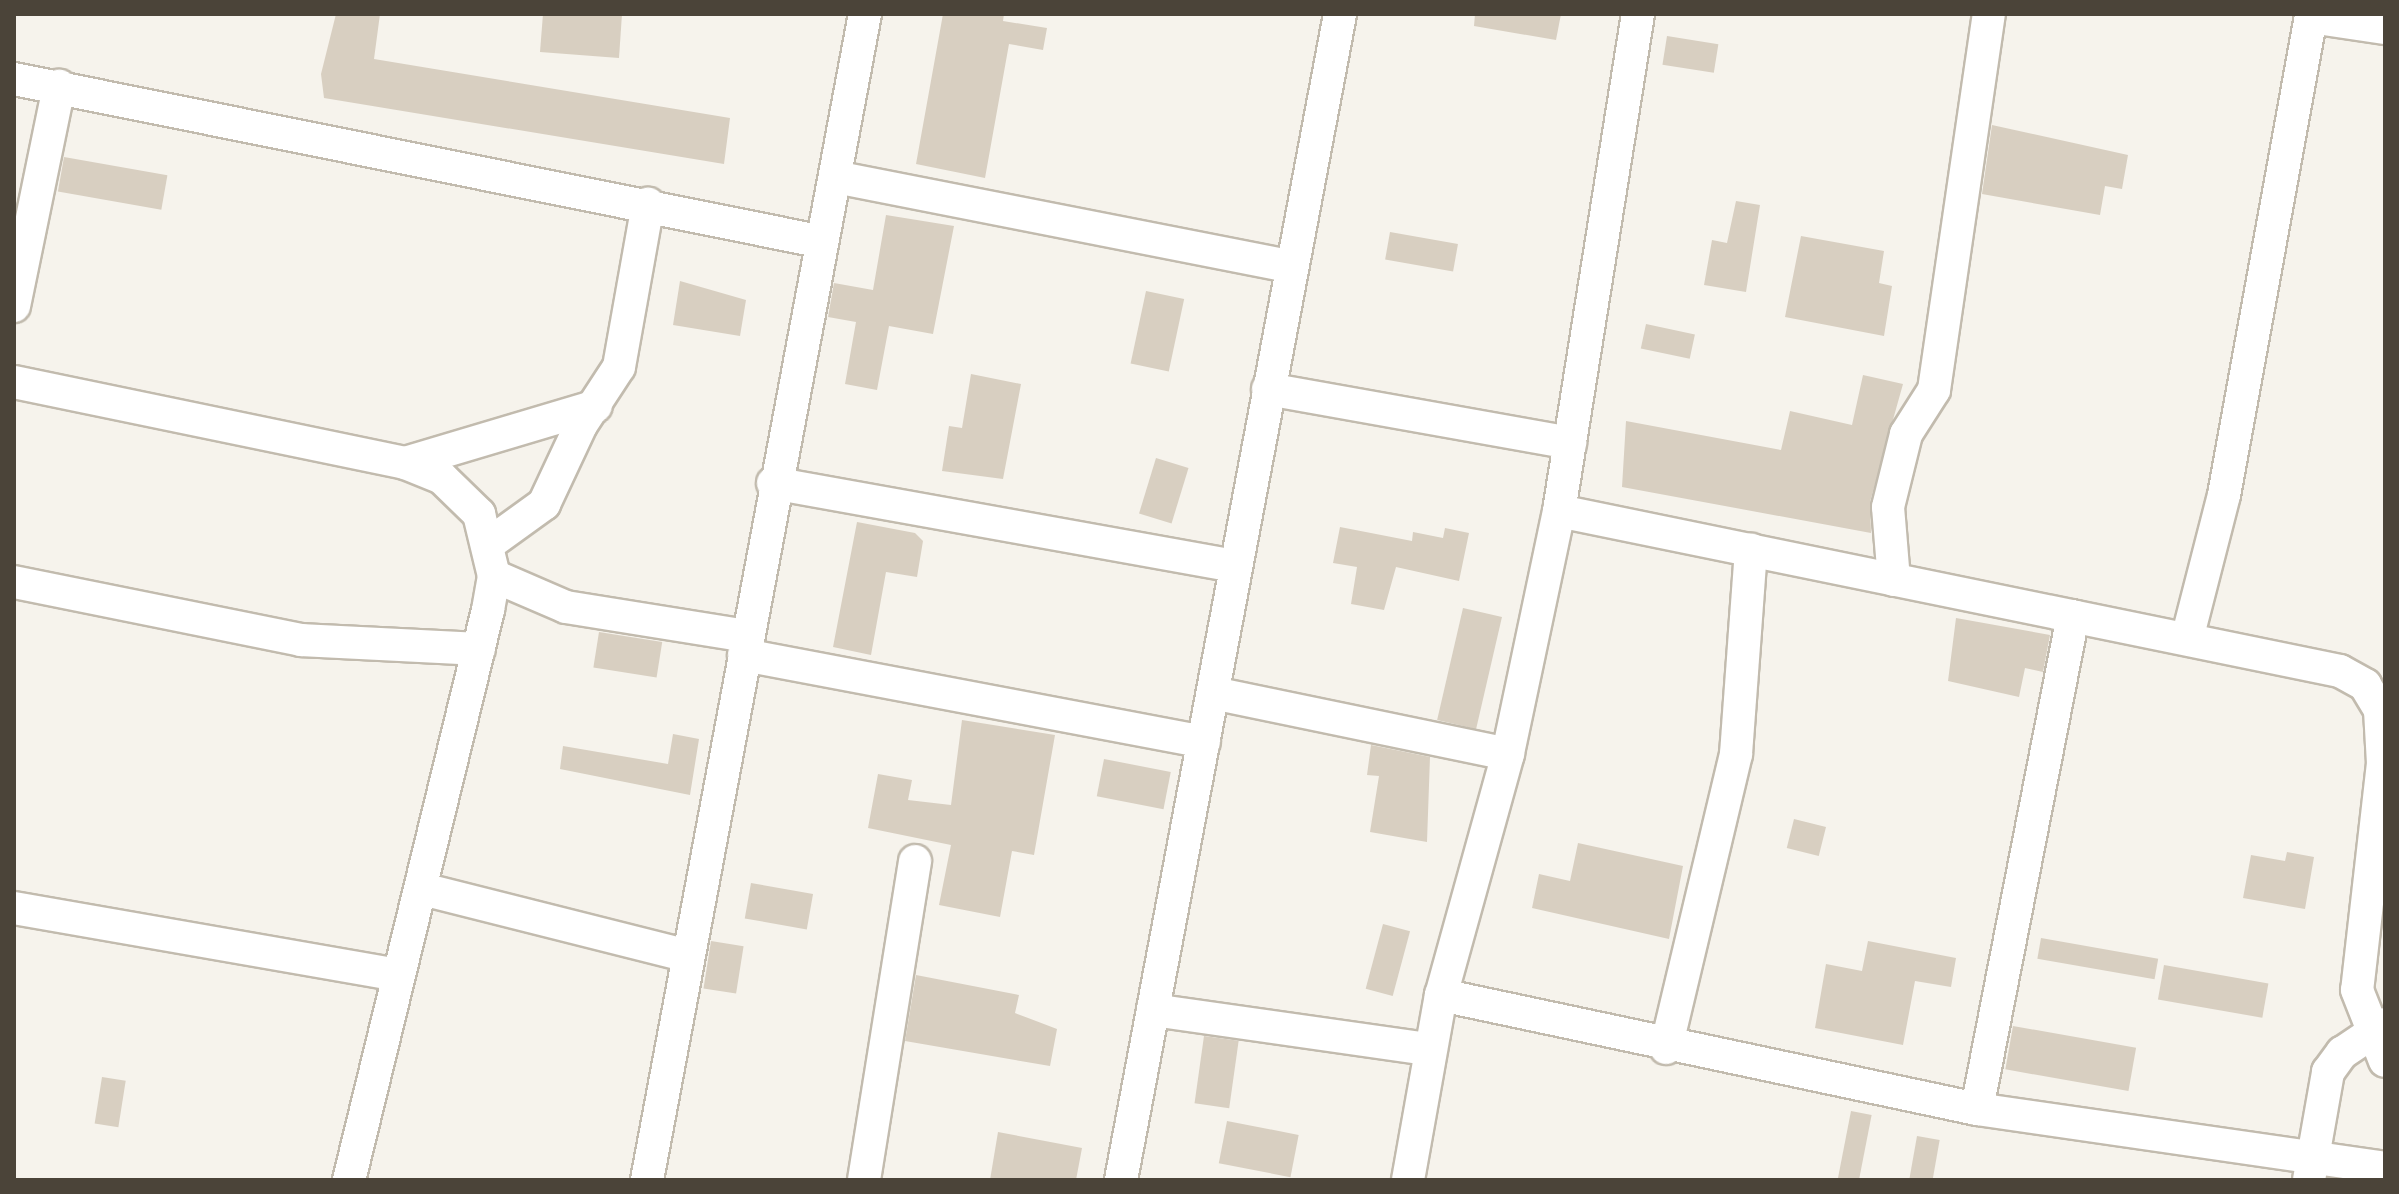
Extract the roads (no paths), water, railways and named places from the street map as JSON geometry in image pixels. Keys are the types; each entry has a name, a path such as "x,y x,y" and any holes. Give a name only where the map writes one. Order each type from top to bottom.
{"street":[{"path":"647,1180 818,241 835,177 865,14"},
{"path":"1121,1180 1204,742 1289,266 1340,14"},
{"path":"1408,1180 1428,1049 1508,754 1559,511 1638,14"},
{"path":"1894,580 1888,507 1906,434 1934,390 1989,14"},
{"path":"2187,639 2224,495 2303,15 2353,18 2385,28"},
{"path":"14,79 648,204 818,241"},
{"path":"14,306 59,86"},
{"path":"835,177 1289,266"},
{"path":"490,543 544,504 596,406 629,335 648,204"},
{"path":"14,382 405,463 460,494 490,543 494,576 479,649 349,1180"},
{"path":"1268,389 1570,443"},
{"path":"405,463 596,406"},
{"path":"773,483 1236,566"},
{"path":"1559,511 2340,671 2374,696 2383,763 2356,962 2385,1061"},
{"path":"1666,1048 1736,754 1751,550"},
{"path":"494,576 566,607 1204,742"},
{"path":"14,582 301,640 479,649"},
{"path":"1977,1109 2073,616"},
{"path":"1213,693 1508,754"},
{"path":"864,1180 915,861"},
{"path":"422,889 688,956"},
{"path":"14,908 398,975"},
{"path":"1441,995 1666,1048 1977,1109 2311,1168 2385,1168"},
{"path":"1153,1010 1428,1049"},
{"path":"2311,1168 2328,1072 2377,1028"}]}
